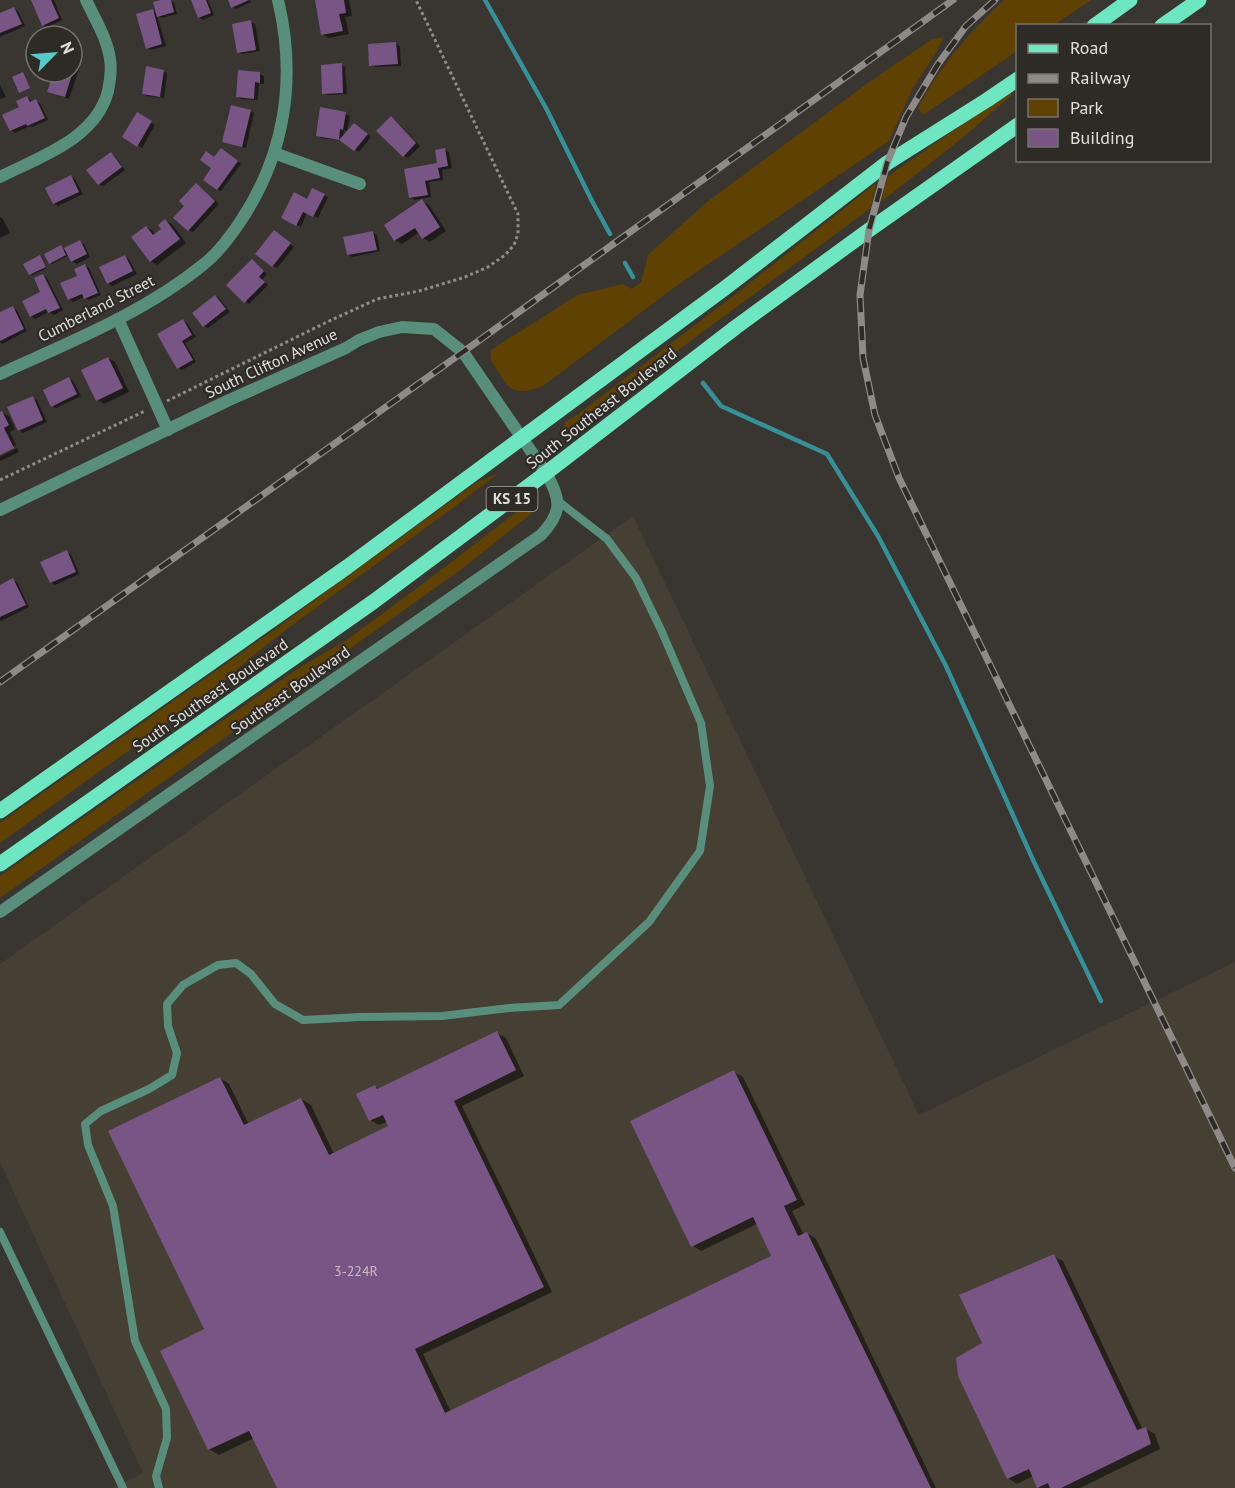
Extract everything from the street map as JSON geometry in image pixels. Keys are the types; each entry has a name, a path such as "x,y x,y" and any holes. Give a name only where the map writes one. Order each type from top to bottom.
{"main road":[{"path":"1097,24 1130,0"},
{"path":"1165,24 1198,0"},
{"name":"South Southeast Boulevard","path":"0,811 347,567 725,288 887,163 1016,80"},
{"name":"South Southeast Boulevard","path":"0,864 373,602 736,327 1016,126"}],"street":[{"path":"0,177 51,152 80,133 99,112 106,98 111,80 111,61 106,42 86,0"},
{"name":"Cumberland Street","path":"0,374 118,319 161,295 206,263 234,231 264,181 279,137 285,106 287,55 278,0"},
{"path":"274,153 360,184"},
{"path":"118,319 168,430"},
{"name":"South Clifton Avenue","path":"0,510 369,336 402,327 434,329 463,352 546,473"},
{"path":"546,473 555,489 558,501"},
{"name":"Southeast Boulevard","path":"0,912 541,535 551,524 556,514 558,501"}],"lane":[{"path":"159,1488 156,1476 167,1438 166,1409 135,1341 113,1206 88,1145 85,1124 101,1111 172,1075 177,1053 168,1026 167,1004 183,985 218,965 236,963 251,974 275,1004 303,1020 442,1016 559,1005 649,922 700,851 710,786 701,723 636,578 607,539 558,501"},
{"path":"0,1232 123,1488"}],"path":[{"path":"0,480 377,299 465,277 488,267 505,255 514,245 518,234 518,214 416,0"}],"shaded area":[{"path":"633,516 919,1115 1235,961 1235,1488 113,1488 143,1473 0,1162 0,964"}],"green space":[{"path":"1004,0 1091,0 1055,24 1016,24 1016,52 923,115 918,108 926,93 945,64 979,24"},
{"path":"944,37 913,88 889,141 675,287 543,386 522,391 510,388 505,383 490,359 491,350 577,295 623,284 632,289 641,282 648,255 708,201 868,83 932,39"},
{"path":"1008,90 1012,95 961,139 881,202 887,177"},
{"path":"876,183 871,208 582,421 563,432 565,422 741,290"},
{"path":"499,473 291,626 213,690 0,843 0,823 271,632 477,482"},
{"path":"534,502 531,514 459,571 0,898 0,876 262,693 348,639 528,503"}],"building":[{"path":"31,0 51,0 59,18 41,24"},
{"path":"171,0 174,12 157,17 153,2"},
{"path":"191,0 206,0 211,13 198,18"},
{"path":"228,0 249,0 231,8"},
{"path":"315,0 344,0 346,13 339,14 343,31 321,35"},
{"path":"14,7 22,24 0,33 0,13"},
{"path":"153,9 162,44 146,49 136,14"},
{"path":"251,20 256,50 237,53 232,24"},
{"path":"396,42 398,64 369,66 368,44"},
{"path":"342,63 343,93 322,94 321,65"},
{"path":"146,66 164,70 160,97 142,94"},
{"path":"238,70 260,72 260,83 255,82 254,99 236,97"},
{"path":"23,72 24,84 28,84 30,88 19,93 12,77"},
{"path":"50,84 69,84 65,97 47,92"},
{"path":"27,96 30,102 36,99 45,118 10,131 2,115 19,107 16,101"},
{"path":"231,105 251,110 242,147 222,142"},
{"path":"320,107 346,112 339,140 316,136"},
{"path":"137,112 152,121 137,147 122,137"},
{"path":"391,116 416,143 403,157 376,131"},
{"path":"354,123 368,134 354,151 339,140"},
{"path":"221,148 238,161 217,190 203,180 211,168 200,160 206,151 214,157"},
{"path":"445,148 448,166 438,168 440,178 425,181 428,195 409,198 404,169 437,163 435,150"},
{"path":"111,152 122,167 98,185 86,170"},
{"path":"71,175 79,192 53,204 45,188"},
{"path":"196,183 215,201 188,231 173,218 184,206 179,201"},
{"path":"312,188 325,194 313,217 303,212 296,226 281,218 294,192 307,199"},
{"path":"422,199 440,227 422,239 415,228 394,241 384,225"},
{"path":"165,219 180,239 150,262 131,237 146,226 153,235 161,229 158,225"},
{"path":"274,230 291,243 272,267 255,254"},
{"path":"373,231 377,250 347,255 343,237"},
{"path":"80,240 87,254 71,262 64,248"},
{"path":"61,245 66,255 49,264 44,254"},
{"path":"40,255 46,267 29,275 23,264"},
{"path":"125,255 133,271 107,284 99,267"},
{"path":"252,259 264,271 259,277 265,282 244,303 226,285"},
{"path":"85,264 98,293 84,299 82,294 68,300 60,283 77,276 74,269"},
{"path":"43,274 60,308 48,313 46,309 30,317 22,301 40,292 34,278"},
{"path":"215,295 226,309 203,327 192,313"},
{"path":"13,306 24,329 0,341 0,312"},
{"path":"183,319 192,335 182,341 193,360 177,369 157,334"},
{"path":"108,357 123,388 96,401 81,370"},
{"path":"69,377 77,394 51,407 43,390"},
{"path":"33,396 43,420 18,431 7,407"},
{"path":"2,411 9,425 4,428 14,448 0,455 0,412"},
{"path":"67,550 76,572 50,583 40,562"},
{"path":"13,578 26,605 0,617 0,585"},
{"path":"497,1031 516,1070 454,1101 544,1287 415,1349 445,1413 771,1256 753,1217 691,1247 630,1121 734,1070 797,1200 784,1206 798,1236 807,1232 931,1488 277,1488 249,1431 208,1450 160,1351 204,1329 108,1131 220,1077 244,1125 301,1098 329,1155 388,1126 383,1115 369,1121 356,1094 375,1085 377,1089"},
{"path":"1054,1254 1137,1430 1146,1427 1151,1444 1061,1488 1050,1488 1048,1483 1037,1488 1029,1469 1007,1479 958,1376 956,1358 982,1343 959,1295"}],"waterway":[{"path":"485,0 546,108 610,234"},
{"path":"625,263 633,277"},
{"path":"703,383 721,406 827,454 878,536 946,666 1034,862 1101,1001"}],"railway":[{"path":"0,682 953,0"},
{"path":"995,0 966,26 938,64 906,117 887,163 869,230 860,295 863,358 875,415 899,478 1235,1168"}]}
